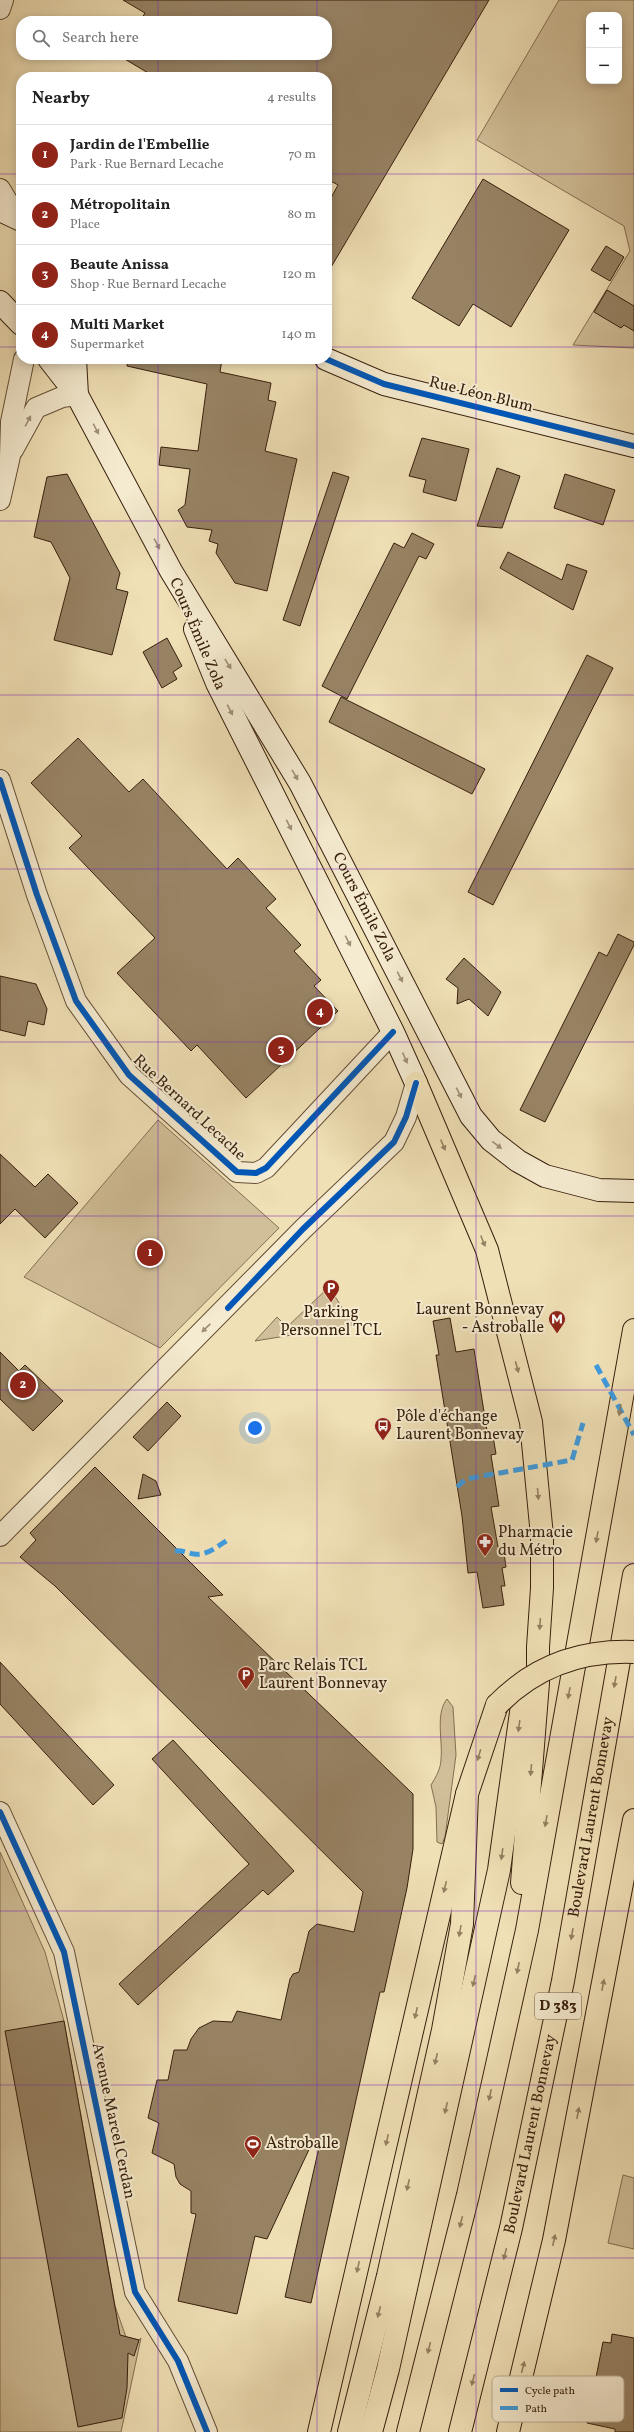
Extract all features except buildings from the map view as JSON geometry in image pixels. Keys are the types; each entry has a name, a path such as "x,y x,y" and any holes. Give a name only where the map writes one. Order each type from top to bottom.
{"main road":[{"path":"0,302 16,319"},
{"name":"Rue Léon Blum","path":"332,362 384,384 634,446"},
{"name":"Cours Émile Zola","path":"53,364 77,395 171,571 300,784 471,1116 491,1140 518,1161 545,1176 600,1190 634,1192"},
{"path":"75,364 77,395"},
{"name":"Cours Émile Zola","path":"171,571 217,683 393,1032 416,1083"},
{"path":"416,1083 487,1250 531,1422 542,1536 542,1588 538,1647 538,1683 521,1896 527,1930"},
{"path":"408,2432 468,2195 527,1930 634,1330"},
{"name":"Boulevard Laurent Bonnevay","path":"460,2432 511,2228 563,1981 634,1575"},
{"path":"372,2432 391,2354 500,1870 525,1687 538,1647"},
{"path":"319,2432 467,1794 497,1705 511,1690 531,1677 572,1658 612,1651 634,1652"},
{"path":"349,2432 388,2276 444,2022 462,1924 467,1794"},
{"name":"D 383","path":"521,2376 554,2240 634,1820"},
{"name":"D 383","path":"508,2432 510,2422"}],"street":[{"path":"0,9 3,0"},
{"path":"0,189 13,216"},
{"path":"0,500 10,456 11,422 23,364"},
{"path":"10,456 36,408 62,397 77,395"},
{"name":"Rue Bernard Lecache","path":"0,780 37,895 76,1001 129,1075 237,1172 256,1173 266,1168 393,1032"},
{"path":"0,1536 303,1229 394,1142 406,1117 416,1083"},
{"name":"Avenue Marcel Cerdan","path":"0,1812 64,1952 135,2292 178,2361 207,2432"},
{"path":"306,2432 314,2422 323,2393 332,2379"}],"shaded area":[{"path":"559,0 634,0 634,348 573,345 630,251 624,226 477,140"},
{"path":"158,1120 279,1228 160,1348 24,1277"},
{"path":"329,1287 353,1325 255,1341 277,1317 287,1327"},
{"path":"447,1699 453,1707 456,1755 445,1837 442,1844 437,1842 436,1807 431,1785 438,1772 441,1762 440,1720 443,1705"},
{"path":"0,1852 45,1952 64,2021 115,2306 126,2337 139,2340 141,2338 121,2432 0,2432"},
{"path":"623,2175 634,2178 634,2249 608,2243"}],"marked path":[{"path":"596,1365 634,1435"},
{"path":"457,1487 466,1479 572,1460 583,1423"},
{"path":"175,1551 199,1554 212,1550 229,1539"}],"cycle path":[{"path":"332,362 384,384 634,446"},
{"path":"0,780 37,895 76,1001 129,1075 237,1172 256,1173 266,1168 393,1032"},
{"path":"228,1308 303,1229 394,1142 406,1117 416,1083"},
{"path":"0,1812 64,1952 135,2292 178,2361 207,2432"}],"place":[{"name":"Multi Market","path":"320,1012"},
{"name":"Beaute Anissa","path":"281,1050"},
{"name":"Jardin de l'Embellie","path":"150,1253"},
{"name":"Parking Personnel TCL","path":"331,1303"},
{"name":"Laurent Bonnevay - Astroballe","path":"557,1334"},
{"name":"Métropolitain","path":"23,1385"},
{"name":"Pôle d'échange Laurent Bonnevay","path":"383,1441"},
{"name":"Pharmacie du Métro","path":"485,1557"},
{"name":"Parc Relais TCL Laurent Bonnevay","path":"246,1690"},
{"name":"Astroballe","path":"253,2159"}]}
